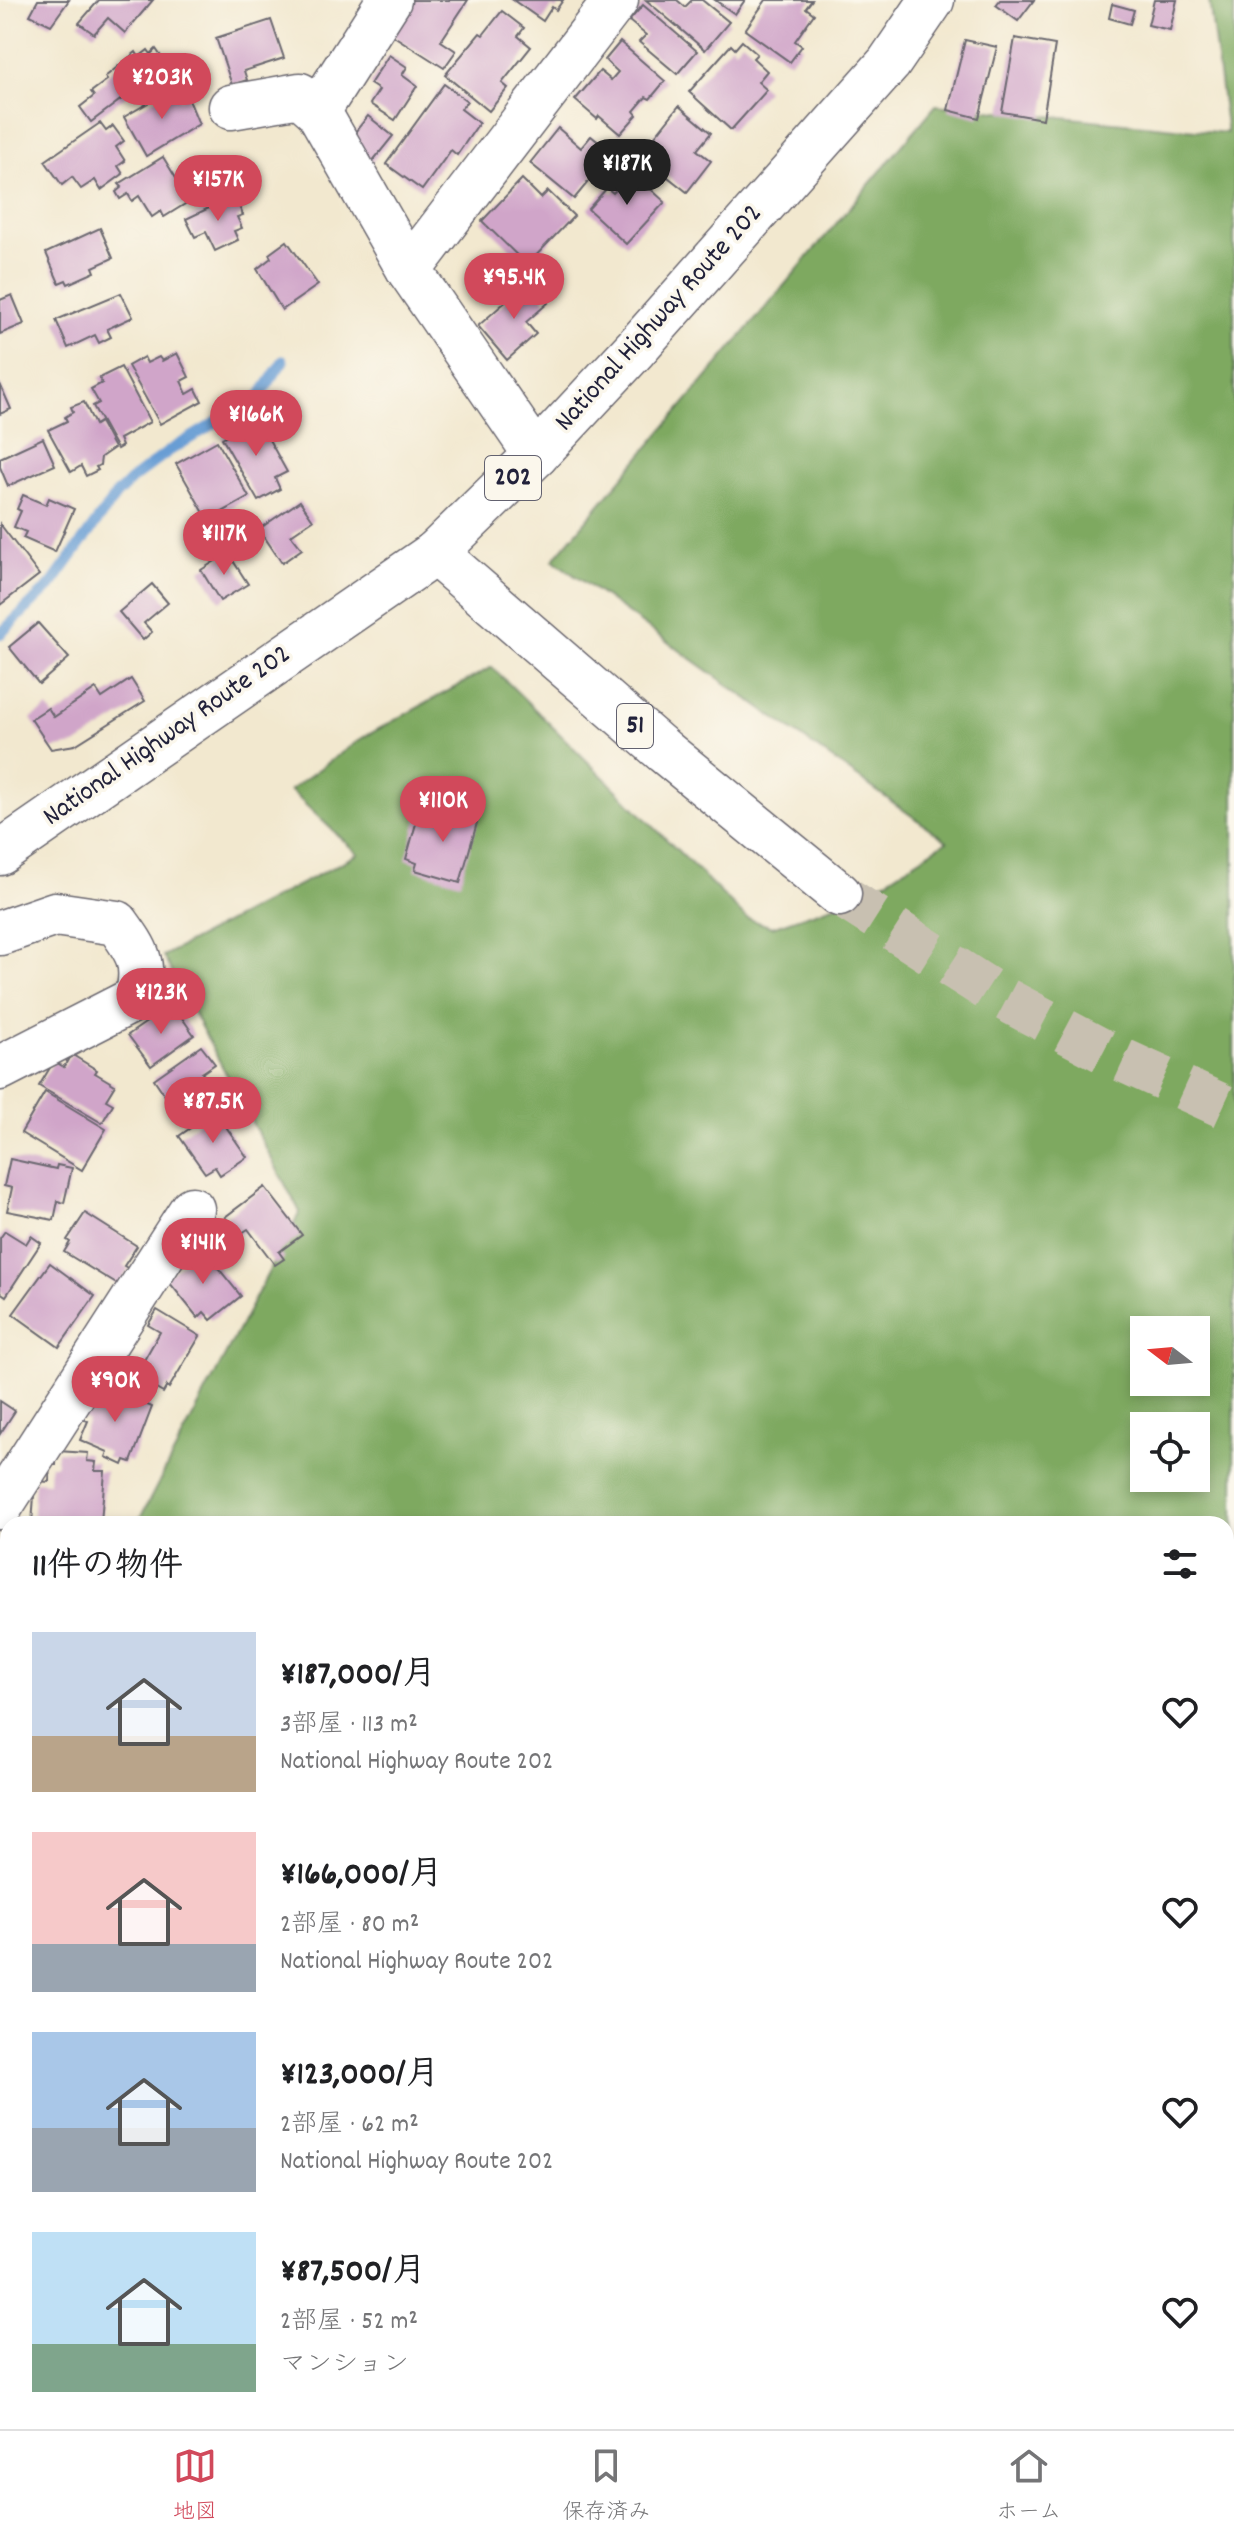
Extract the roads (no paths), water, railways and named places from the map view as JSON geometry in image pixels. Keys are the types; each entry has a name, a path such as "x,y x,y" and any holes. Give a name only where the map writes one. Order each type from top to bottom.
{"main road":[{"path":"318,111 389,0"},
{"path":"409,270 616,0"},
{"name":"National Highway Route 202","path":"0,853 435,553 536,455 635,349 878,75 932,0"},
{"path":"231,107 300,95 318,111 409,270 536,455"},
{"name":"51","path":"435,553 665,752 839,894"},
{"path":"0,933 55,914 117,923 139,955 142,978 137,998 0,1068"},
{"path":"0,1507 192,1209"}],"waterway":[{"path":"0,634 51,585 116,495 131,480 169,451 260,396 283,361"}],"tunnel":[{"path":"839,894 997,995 1109,1054 1234,1111"}]}
